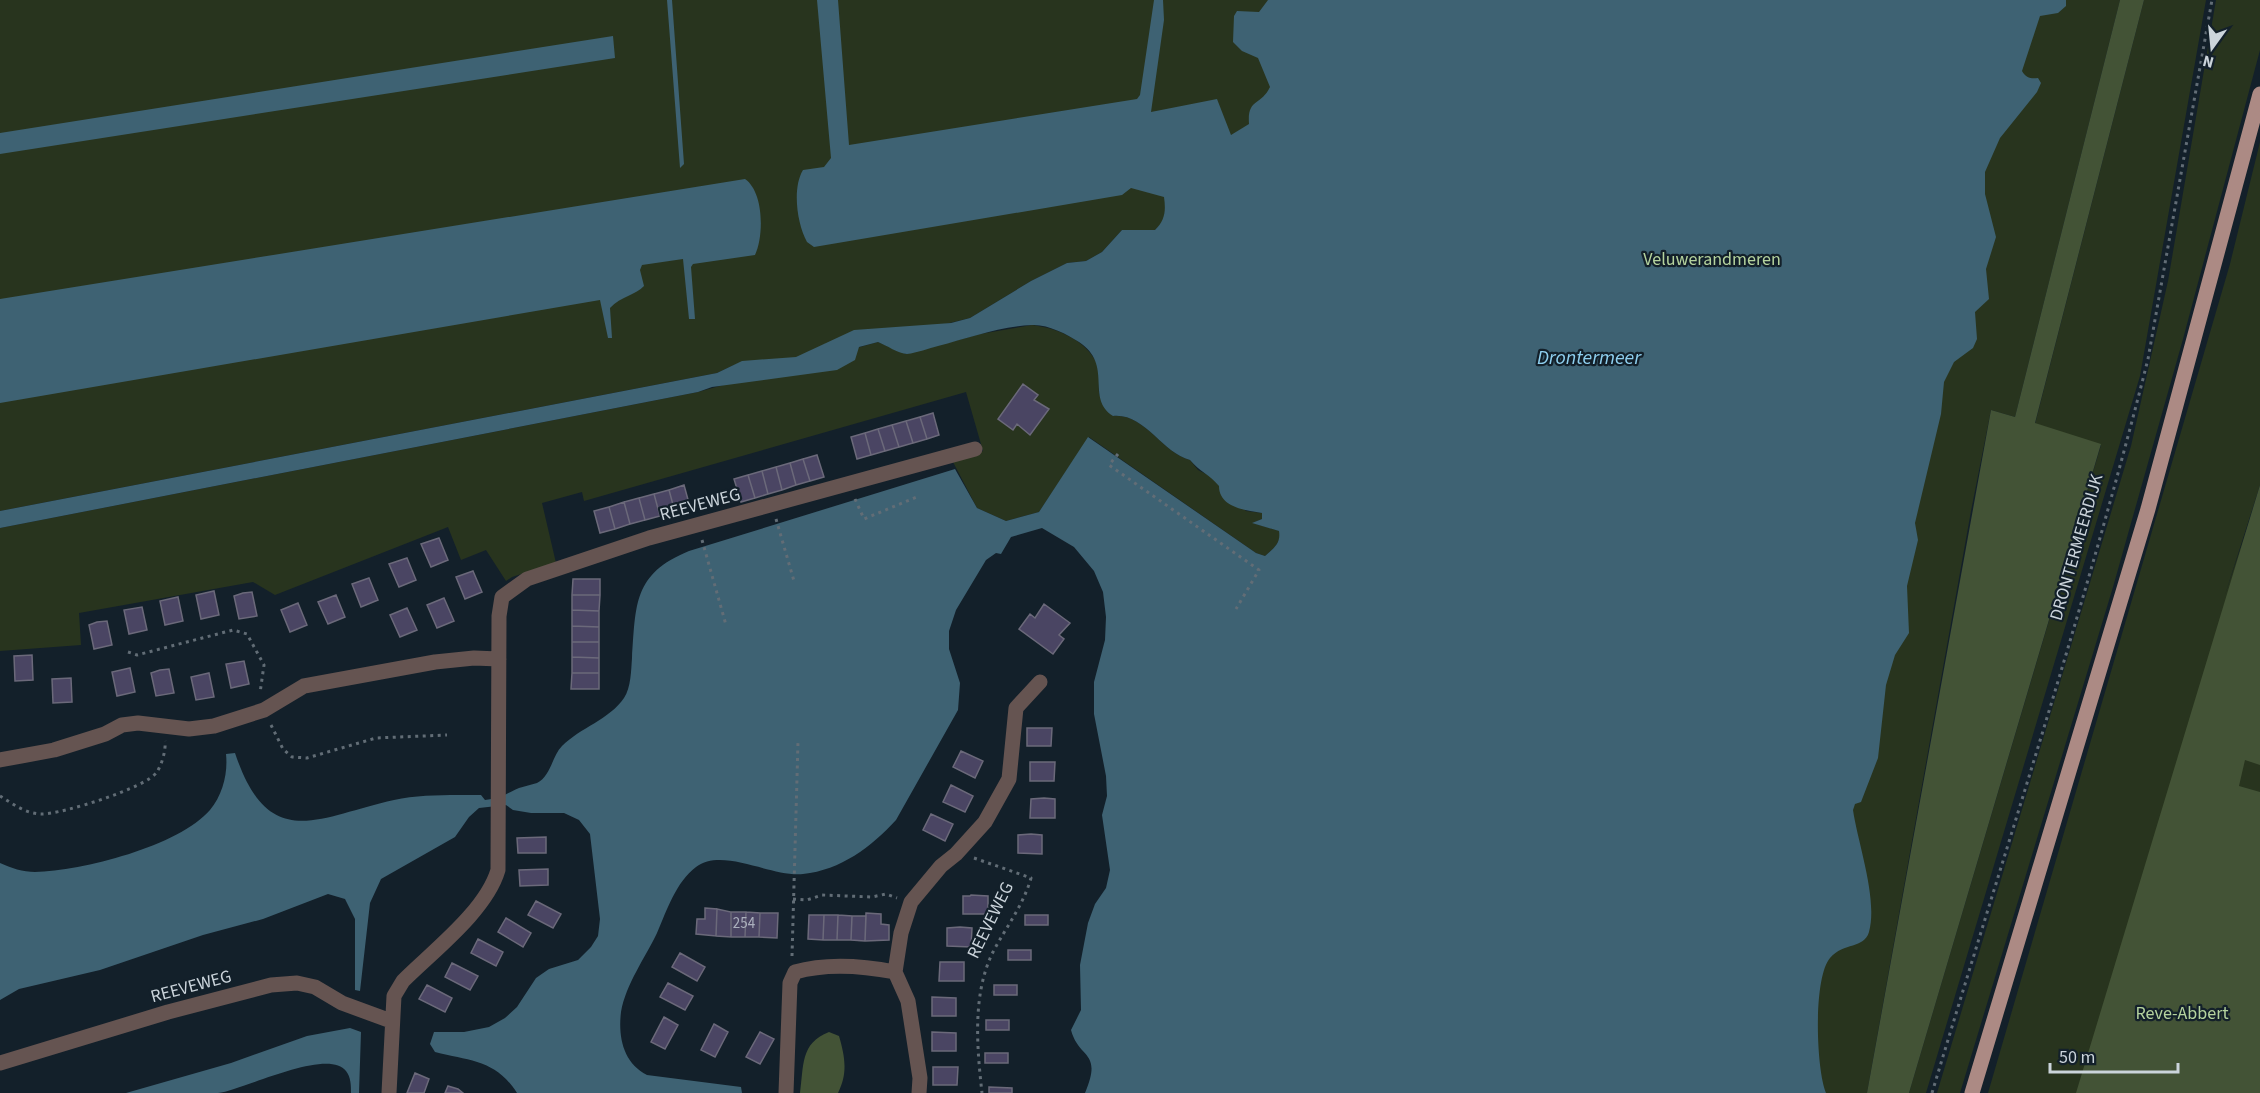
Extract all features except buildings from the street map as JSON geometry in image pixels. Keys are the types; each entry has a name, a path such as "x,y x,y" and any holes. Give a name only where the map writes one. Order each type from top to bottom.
{"main road":[{"path":"1972,1093 2148,509 2260,94"}],"lane":[{"name":"REEVEWEG","path":"389,1093 394,996 403,981 467,918 493,886 498,870 497,793 502,597 527,579 649,538 975,449"},
{"path":"0,760 54,750 105,734 122,725 138,723 189,729 238,720 264,710 304,686 435,662 474,658 499,659"},
{"path":"919,1093 920,1078 908,1000 895,972 901,933 911,902 940,866 956,854 985,822 1009,779 1016,708 1040,682"},
{"path":"786,1093 790,983 795,972 808,968 871,968 895,972"},
{"name":"REEVEWEG","path":"0,1063 168,1012 271,985 297,983 315,987 342,1003 391,1021"}],"path":[{"name":"DRONTERMEERDIJK","path":"1932,1093 2138,402 2148,359 2212,0"},
{"path":"1118,454 1109,465 1259,570 1236,609"},
{"path":"849,484 864,519 919,496"},
{"path":"771,505 794,581"},
{"path":"698,526 726,625"},
{"path":"0,796 26,812 58,813 144,783 157,772 166,748 164,727"},
{"path":"795,972 791,961 798,742"},
{"name":"REEVEWEG","path":"956,854 1031,878 1018,912 992,955 984,980 977,1048 982,1093"},
{"path":"793,899 807,900 822,896 872,897 886,894 911,902"}],"green space":[{"name":"Veluwerandmeren","path":"0,0 2120,0 2015,417 1991,410 1867,1093 1181,1093 1408,727 1163,222 1155,230 1122,230 1102,252 1086,261 1067,263 1031,281 970,318 811,357 734,365 717,373 0,511"},
{"path":"2120,0 2144,0 2035,423 2101,444 1909,1093 1867,1093 1991,410 2015,417"},
{"path":"2144,0 2206,0 2140,376 1926,1093 1909,1093 2101,445 2035,424"},
{"path":"2216,0 2260,0 2260,50 2183,339 2113,587 1960,1093 1937,1093 2131,446 2168,281"},
{"path":"2260,142 2260,485 2224,598 2260,489 2260,1093 1988,1093 2230,264"},
{"path":"1032,325 1063,333 1089,351 1100,372 1100,395 1113,416 1135,421 1171,450 1190,460 1198,470 1212,477 1246,511 1262,513 1262,519 1253,523 1280,531 1274,548 1265,556 1256,553 1089,437 1039,512 1006,521 977,508 953,462 983,451 966,392 584,501 582,492 542,503 556,563 506,581 486,550 461,560 448,527 275,595 253,582 79,613 81,645 0,651 0,528 698,392 878,342 906,354 980,334"},
{"name":"Reve-Abbert","path":"2260,485 2260,765 2245,760 2239,786 2260,792 2260,1093 2076,1093"},
{"path":"829,1032 839,1036 844,1058 843,1079 838,1093 800,1093 803,1065 808,1049 813,1042"}],"water":[{"path":"667,0 672,0 684,164 680,168"},
{"name":"Drontermeer","path":"817,0 838,0 849,145 1137,99 1140,95 1154,0 1163,0 1164,20 1151,112 1217,99 1231,135 1249,124 1252,106 1270,87 1258,58 1242,51 1233,42 1234,16 1237,11 1259,12 1268,0 2066,0 2066,6 2058,13 2040,16 2022,71 2029,78 2038,78 2041,83 2037,92 2000,138 1985,172 1985,194 1996,237 1986,269 1989,299 1975,312 1977,339 1973,348 1954,362 1944,382 1941,414 1915,523 1918,540 1907,586 1909,633 1895,655 1886,685 1878,758 1861,802 1855,804 1853,810 1869,888 1871,919 1869,932 1863,941 1835,953 1830,958 1821,984 1818,1045 1826,1093 1085,1093 1092,1069 1091,1062 1075,1040 1071,1030 1081,1010 1080,965 1088,923 1095,904 1106,888 1110,870 1102,815 1107,796 1106,776 1094,714 1094,682 1105,640 1106,617 1103,592 1094,571 1074,547 1042,528 1011,537 1001,554 996,553 986,560 956,610 949,631 949,649 960,683 958,710 896,820 886,830 854,856 817,872 790,874 733,861 707,862 689,873 673,897 631,981 623,1002 620,1031 624,1048 632,1064 647,1075 741,1087 742,1093 517,1093 500,1074 482,1063 435,1052 430,1044 434,1032 464,1032 489,1027 505,1018 517,1007 536,978 549,969 578,960 598,936 600,919 590,834 579,820 564,813 531,813 513,810 506,805 479,808 469,817 455,837 381,879 370,903 360,991 355,990 355,919 345,899 328,894 263,919 203,935 100,970 19,989 0,1000 0,863 31,872 55,871 128,854 176,835 196,823 215,804 224,783 226,754 235,753 248,785 263,805 280,817 298,821 319,819 415,797 481,795 485,800 500,797 537,783 545,776 562,746 611,712 624,698 630,679 637,606 641,593 647,581 657,570 689,551 955,469 977,508 1006,521 1039,512 1088,437 1256,553 1265,556 1274,548 1279,539 1279,531 1252,523 1262,519 1262,513 1240,509 1228,503 1223,499 1219,486 1190,460 1171,450 1135,421 1113,416 1105,409 1099,391 1098,371 1089,351 1063,333 1044,326 1032,325 997,330 907,354 878,342 859,347 855,360 837,370 712,387 698,392 0,528 0,511 717,373 742,361 796,357 854,330 951,323 970,318 1031,281 1067,263 1086,261 1102,252 1122,230 1155,230 1161,223 1165,211 1164,197 1131,188 1122,195 814,247 807,242 801,226 797,196 803,170 824,167 831,158"},
{"path":"613,36 615,58 0,154 0,133"},
{"path":"745,179 751,185 759,204 761,226 758,247 755,255 693,264 691,267 695,319 689,319 683,259 642,265 640,270 644,286 610,308 612,338 608,338 600,300 0,403 0,299"},
{"path":"350,1028 361,1032 359,1093 351,1093 350,1079 346,1071 336,1065 322,1064 285,1072 218,1093 126,1093 231,1063 307,1036"}]}
